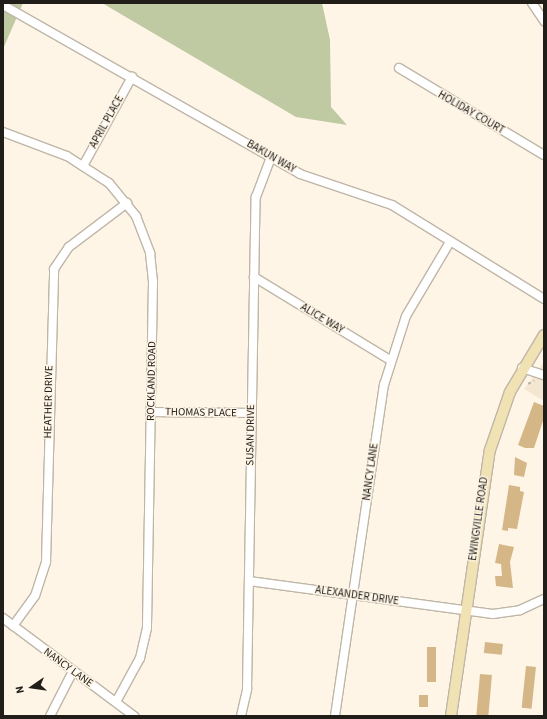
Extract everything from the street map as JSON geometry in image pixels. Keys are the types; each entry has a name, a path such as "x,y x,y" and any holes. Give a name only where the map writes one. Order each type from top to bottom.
{"main road":[{"name":"EWINGVILLE ROAD","path":"450,716 490,450 503,408 522,368 544,335"}],"street":[{"path":"532,3 544,21"},
{"name":"BAKUN WAY","path":"3,5 315,181 392,205 544,299"},
{"name":"HOLIDAY COURT","path":"399,68 544,155"},
{"name":"APRIL PLACE","path":"83,166 132,78"},
{"name":"ROCKLAND ROAD","path":"3,132 46,146 83,166 109,183 127,203 142,228 153,268 147,628 140,658 116,702"},
{"name":"SUSAN DRIVE","path":"241,716 247,689 256,197 271,157"},
{"name":"HEATHER DRIVE","path":"13,626 35,596 46,562 54,269 69,247 127,203"},
{"name":"NANCY LANE","path":"335,716 390,360 419,291 450,242"},
{"name":"ALICE WAY","path":"254,277 390,360"},
{"path":"522,368 544,375"},
{"name":"THOMAS PLACE","path":"151,412 252,413"},
{"name":"ALEXANDER DRIVE","path":"249,581 466,611 508,613 543,601"},
{"name":"NANCY LANE","path":"3,618 134,716"},
{"path":"50,716 73,671"}],"shaded area":[{"path":"544,362 544,401 524,389"}],"green space":[{"path":"3,3 23,3 3,49"},
{"path":"102,3 322,3 330,40 331,107 347,125 296,117"}],"building":[{"path":"534,402 544,406 544,418 534,448 525,448 518,445"},
{"path":"515,457 527,463 524,477 514,475"},
{"path":"509,485 520,487 520,491 524,492 517,529 508,528 508,531 502,530"},
{"path":"499,544 514,547 510,562 513,588 496,586 495,576 502,576 501,564 495,563"},
{"path":"485,642 503,644 502,655 484,653"},
{"path":"427,647 436,647 436,682 427,682"},
{"path":"526,666 536,667 532,709 522,708"},
{"path":"480,674 492,675 488,716 476,716"},
{"path":"419,695 428,695 428,707 419,707"}]}
